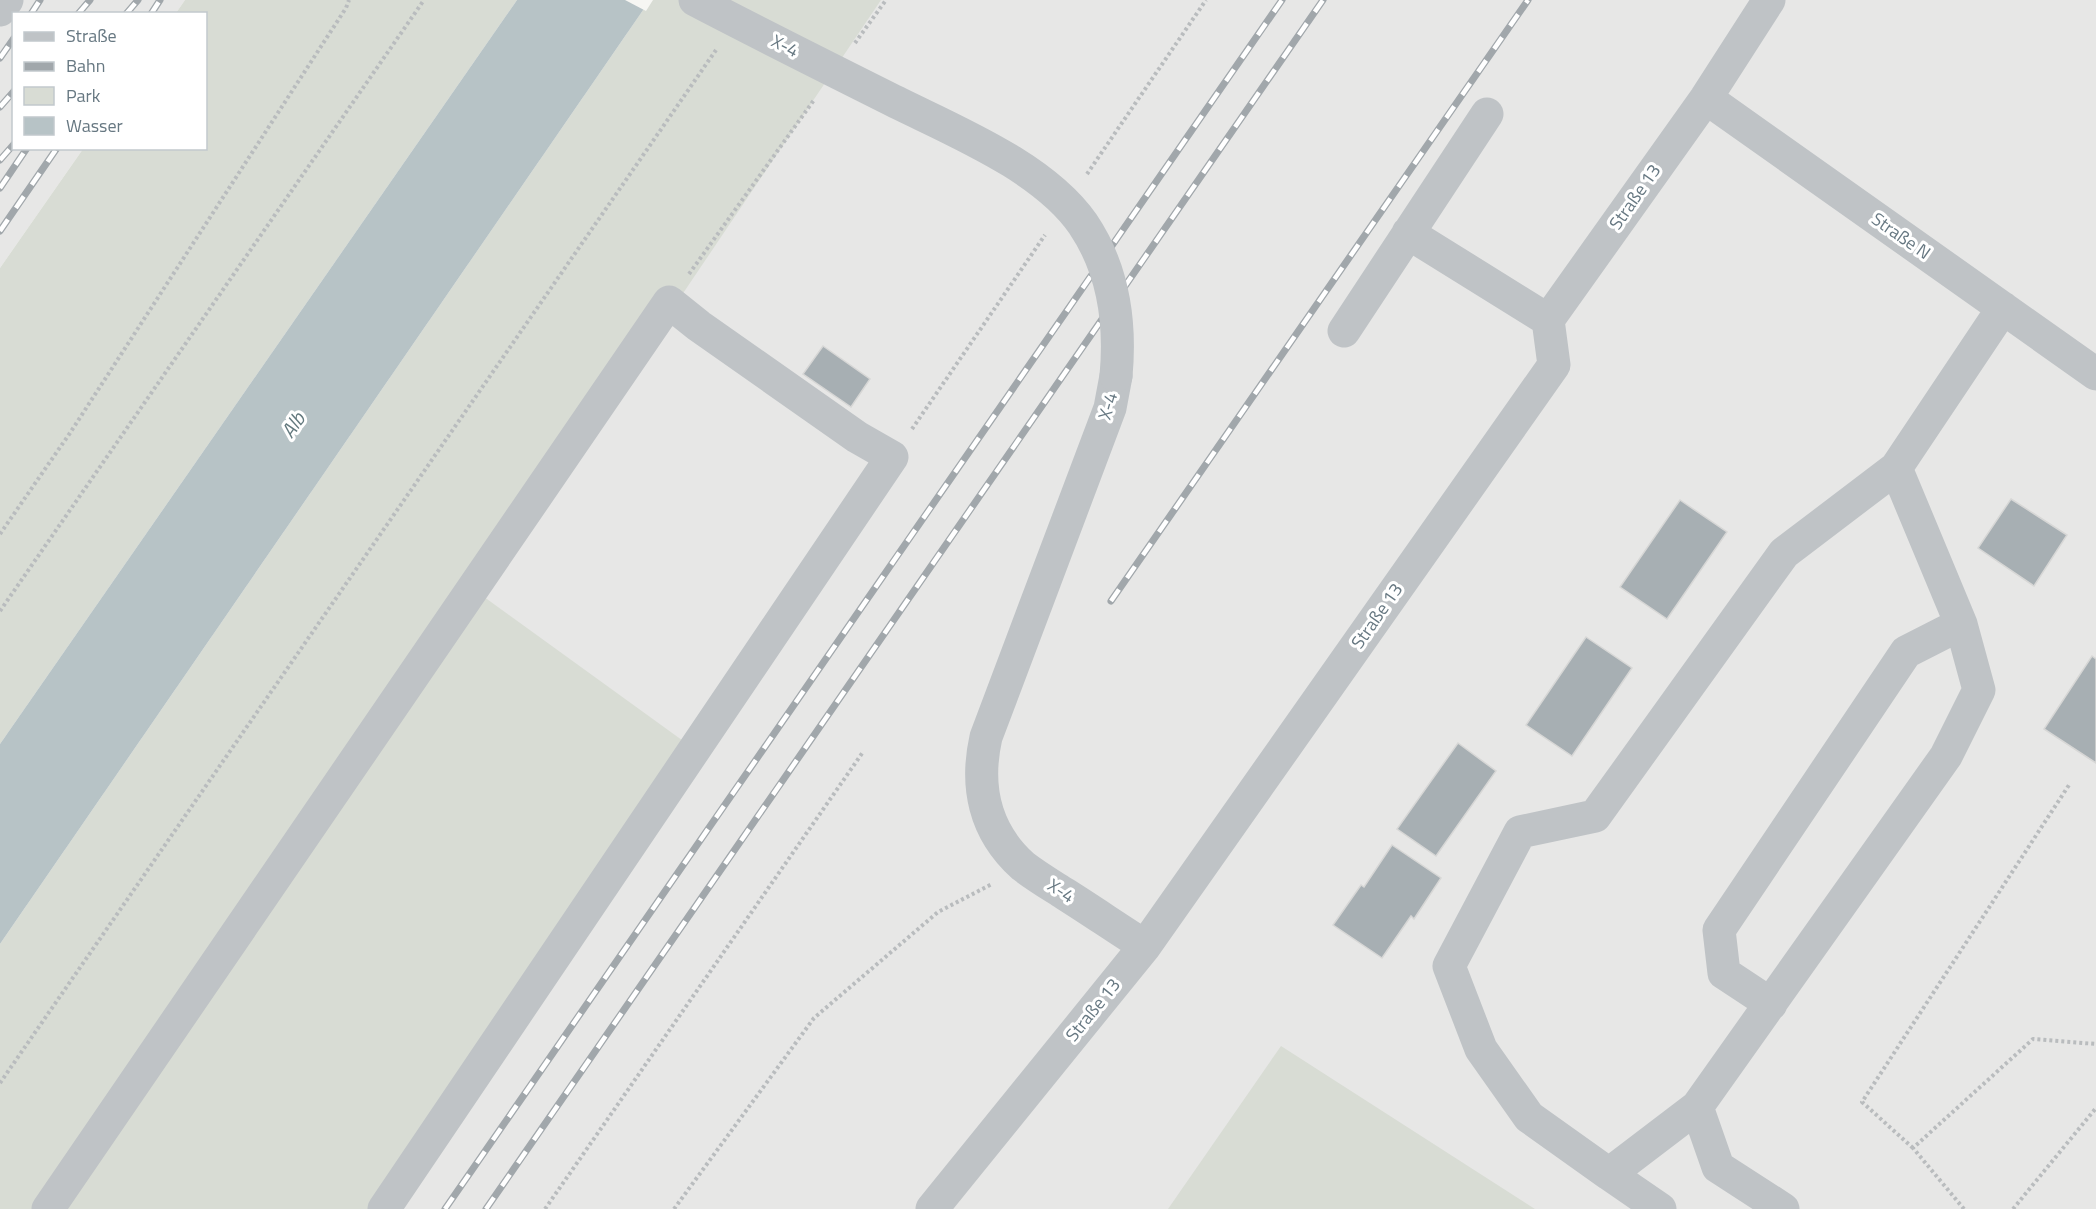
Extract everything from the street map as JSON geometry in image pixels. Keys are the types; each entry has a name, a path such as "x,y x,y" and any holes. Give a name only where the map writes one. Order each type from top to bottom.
{"street":[{"path":"0,10 7,0"},
{"name":"X-4","path":"695,0 1004,158 1059,197 1082,223 1098,248 1108,272 1117,317 1119,346 1110,408 986,737 981,761 982,786 987,813 992,825 1007,850 1024,867 1145,946"},
{"name":"Straße 13","path":"932,1209 1145,946 1554,365 1548,320 1706,98 1769,0"},
{"name":"Straße N","path":"1706,98 2096,374"},
{"path":"1344,331 1487,114"},
{"path":"1408,233 1548,320"},
{"path":"48,1209 669,302 699,326 857,437 892,456 384,1209"},
{"path":"1660,1209 1529,1117 1481,1049 1449,966 1520,832 1595,816 1784,553 1896,468 2002,308"},
{"path":"1609,1174 1697,1107 1951,746 1979,690 1961,624 1896,468"},
{"path":"1771,1004 1724,973 1719,930 1906,652 1961,624"},
{"path":"1697,1107 1718,1167 1783,1209"}],"path":[{"path":"0,534 70,433 340,18 349,0"},
{"path":"0,611 424,0"},
{"path":"852,48 886,0"},
{"path":"0,1083 716,49"},
{"path":"669,302 817,95"},
{"path":"545,1209 863,752"},
{"path":"1964,1209 1913,1148 1862,1102 2069,785"},
{"path":"674,1209 814,1018 938,912 1024,867"},
{"path":"1913,1148 2033,1039 2096,1044"},
{"path":"2013,1209 2096,1108"}],"shaded area":[{"path":"0,0 185,0 177,12 12,12 12,150 82,150 0,268"},
{"path":"852,0 2096,0 2096,1209 20,1209"}],"green space":[{"path":"185,0 517,0 0,744 0,268 82,150 207,150 207,12 177,12"},
{"path":"650,0 881,0 480,594 686,743 385,1209 0,1209 0,944"},
{"path":"1281,1046 1535,1209 1168,1209"}],"water":[{"name":"Alb","path":"517,0 650,0 0,944 0,744"}],"pier":[{"path":"625,0 653,0 646,11"}],"building":[{"path":"823,346 870,379 851,407 803,374"},
{"path":"2011,499 2067,535 2034,586 1978,548"},
{"path":"1680,500 1727,532 1667,619 1620,587"},
{"path":"1586,637 1632,668 1572,756 1526,725"},
{"path":"2092,656 2096,659 2096,763 2044,729"},
{"path":"1458,743 1496,771 1436,856 1397,829"},
{"path":"1392,845 1441,878 1414,919 1411,916 1382,958 1333,925 1361,885 1364,887"}],"railway":[{"path":"32,12 40,0"},
{"path":"80,12 90,0"},
{"path":"128,12 138,0"},
{"path":"152,12 160,0"},
{"path":"445,1209 1282,0"},
{"path":"486,1209 1323,0"},
{"path":"1111,601 1528,0"},
{"path":"0,58 12,41"},
{"path":"0,107 12,93"},
{"path":"0,160 12,146"},
{"path":"0,188 26,150"},
{"path":"0,231 56,150"}]}
